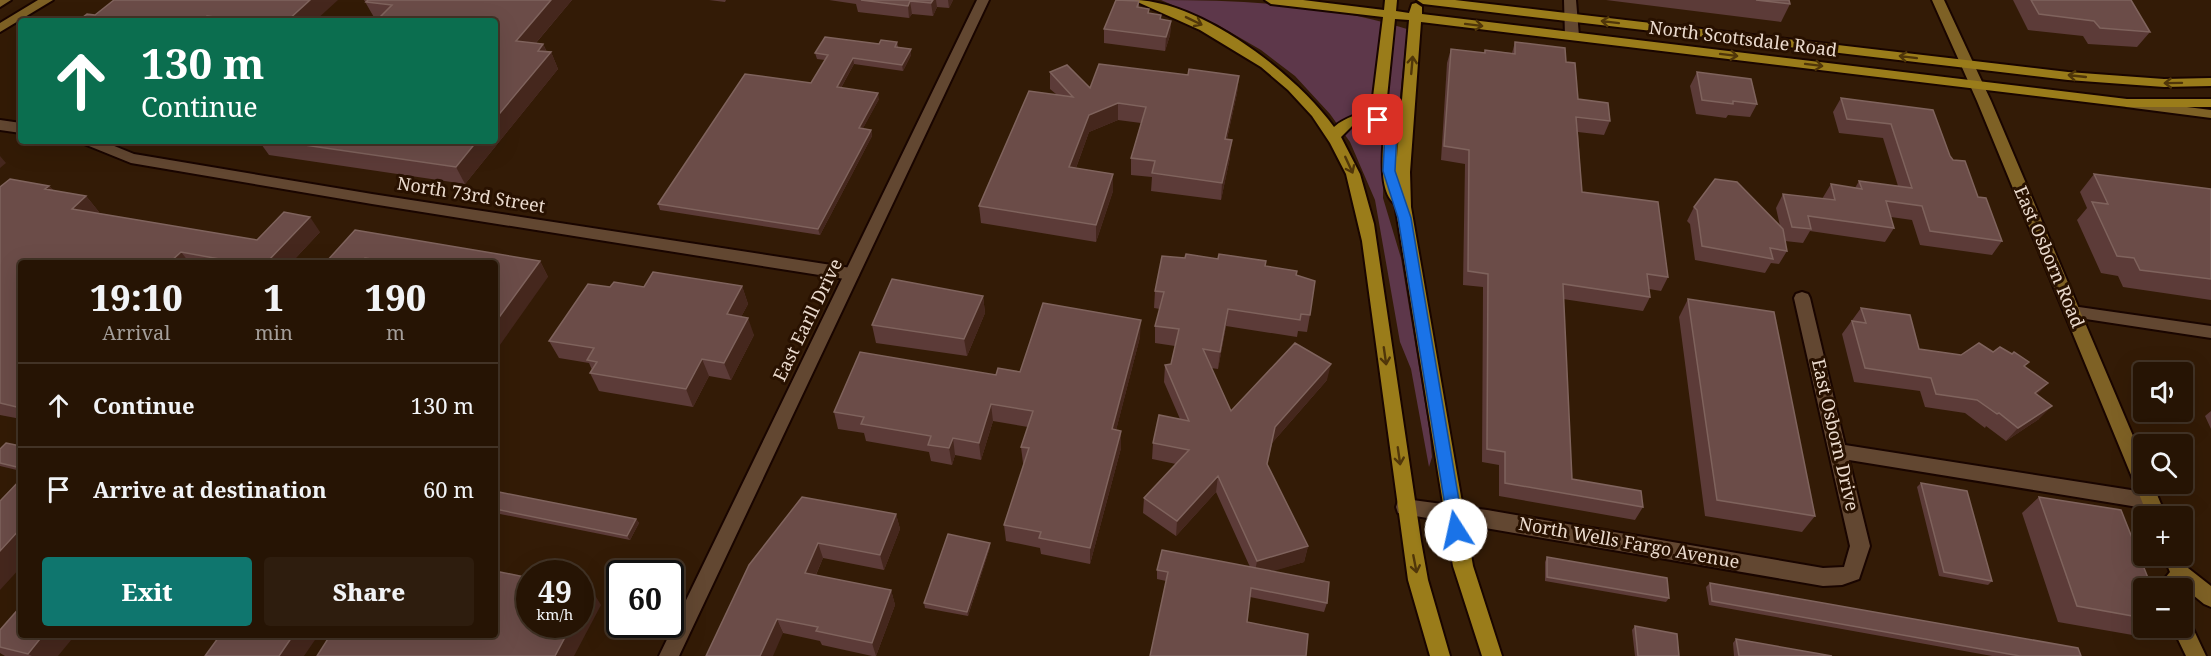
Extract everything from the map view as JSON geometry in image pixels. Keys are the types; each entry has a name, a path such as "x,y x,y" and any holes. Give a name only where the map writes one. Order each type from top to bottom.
{"main road":[{"path":"0,3 5,0"},
{"path":"0,28 47,0"},
{"path":"1139,0 1185,17 1249,52 1288,83 1310,106 1333,136 1352,173 1366,218 1418,580 1440,656"},
{"name":"North Scottsdale Road","path":"1271,0 1390,7 1416,18 2211,114"},
{"path":"1417,0 1403,172 1404,218 1453,513 1471,594 1492,656"},
{"name":"North Scottsdale Road","path":"1423,0 2135,82 2211,82"},
{"name":"East Osborn Road","path":"1938,0 1977,86 2153,506"},
{"path":"1333,136 1348,122 1367,117 1378,110 1381,104 1390,7"},
{"path":"2127,104 2211,103"},
{"path":"1367,117 1383,123 1391,131 1389,171 1404,218"},
{"path":"2193,590 2211,598"},
{"path":"2187,638 2196,656"}],"street":[{"name":"East Earll Drive","path":"669,656 983,0"},
{"path":"1570,0 1572,36"},
{"path":"0,125 18,128"},
{"name":"North 73rd Street","path":"96,144 131,158 372,199 851,274"},
{"name":"East Osborn Drive","path":"1802,298 1860,546 1852,573"},
{"path":"2072,312 2211,332"},
{"path":"1839,451 2138,506"},
{"name":"North Wells Fargo Avenue","path":"1406,507 1453,513 1823,577 1852,573"}],"shaded area":[{"path":"1161,0 1285,5 1347,14 1407,29 1397,126 1384,131 1383,198 1401,258 1429,428 1432,457 1429,467 1411,369 1400,342 1375,200 1350,142 1330,114 1295,76 1261,50 1218,25"}],"building":[{"path":"114,0 310,0 290,18 207,16 205,18 82,18 87,14 95,15"},
{"path":"368,0 551,0 516,41 543,44 538,51 551,52 498,115 498,18 379,18 392,5 366,2"},
{"path":"861,0 933,0 931,3 910,1 908,6"},
{"path":"1116,0 1139,1 1137,7 1149,9 1148,13 1161,15 1160,19 1171,21 1166,37 1104,29"},
{"path":"1756,0 1789,0 1790,4"},
{"path":"2031,0 2131,0 2150,32 2100,28 2094,21 2039,14"},
{"path":"825,37 879,44 881,40 897,42 895,47 911,49 902,65 853,58 837,87 878,93 859,128 871,130 818,229 658,204 745,74 811,83 828,55 815,53"},
{"path":"1515,42 1565,48 1566,62 1575,63 1578,99 1608,103 1610,121 1576,117 1582,192 1658,202 1668,277 1647,274 1650,297 1563,284 1572,479 1641,491 1643,507 1505,483 1505,452 1487,449 1488,274 1468,271 1469,150 1444,146 1451,49 1515,54"},
{"path":"1099,64 1188,75 1189,69 1239,76 1225,139 1232,140 1222,183 1152,173 1155,161 1131,158 1146,107 1118,103 1089,115 1069,167 1113,174 1096,225 979,206 1029,91 1073,97 1050,72 1067,65 1090,88"},
{"path":"1697,72 1751,79 1757,104 1702,100"},
{"path":"1841,98 1933,110 1950,156 1953,160 1965,161 1978,197 1986,198 2002,241 1930,231 1922,206 1886,201 1894,228 1808,216 1811,229 1792,227 1783,194 1835,200 1831,184 1862,189 1859,181 1912,188 1891,124 1847,119"},
{"path":"298,144 475,144 456,167"},
{"path":"2094,174 2211,189 2211,279 2140,270 2134,258 2117,256 2092,202 2108,204"},
{"path":"10,179 49,186 45,189 86,196 72,209 257,240 284,212 310,217 269,260 225,260 181,252 172,260 18,260 18,407 0,403 0,187"},
{"path":"1715,179 1737,182 1783,229 1787,251 1770,248 1773,259 1702,246 1697,210 1694,207"},
{"path":"355,230 540,261 498,319 498,260 365,258 363,260 328,260"},
{"path":"1186,254 1218,259 1219,254 1266,261 1265,266 1297,271 1296,275 1315,281 1310,315 1301,314 1300,320 1228,309 1220,352 1203,349 1231,411 1295,343 1331,364 1275,427 1267,464 1308,546 1257,561 1218,476 1177,521 1144,498 1189,450 1153,443 1159,415 1189,421 1165,365 1171,364 1179,329 1155,326 1164,292 1155,291 1162,256 1185,258"},
{"path":"653,272 742,286 727,314 748,318 724,363 702,359 686,389 590,373 597,362 587,360 594,348 549,341 588,284 610,287 614,282 644,287"},
{"path":"892,279 983,296 964,339 872,325"},
{"path":"1688,299 1774,312 1815,516 1717,500"},
{"path":"1043,303 1141,320 1112,429 1121,431 1090,548 1039,538 1041,532 1004,525 1029,448 1021,447 1033,411 991,404 979,443 953,438 949,448 928,445 931,436 861,424 864,417 834,412 860,352 996,375 998,368 1020,372"},
{"path":"1861,308 1910,315 1919,349 1961,355 1979,343 1993,352 2000,347 2012,354 2014,352 2029,362 2024,366 2048,383 2035,393 2052,406 2018,428 1977,400 1936,394 1931,378 1865,368 1852,321 1866,323"},
{"path":"6,443 18,445 18,467 0,463 0,449"},
{"path":"18,482 18,531 0,551 0,501"},
{"path":"1921,483 1967,491 1992,581 1944,572"},
{"path":"498,494 636,519 627,536 498,510"},
{"path":"802,497 896,514 880,555 818,543 805,573 891,590 872,643 816,631 818,627 777,619 760,656 706,656 749,565"},
{"path":"2039,497 2121,510 2133,540 2133,566 2143,566 2148,578 2133,578 2133,616 2077,606"},
{"path":"948,534 990,543 967,612 924,603"},
{"path":"1162,550 1329,582 1327,603 1251,588 1247,622 1308,634 1306,656 1150,656 1168,572 1157,570"},
{"path":"1547,557 1667,578 1669,598 1547,577"},
{"path":"498,572 516,575 516,638 565,638 555,656 317,656 328,638 498,638"},
{"path":"1710,583 2078,648 2081,656 2020,656 1712,601"},
{"path":"18,609 18,638 41,638 28,654 0,647 0,630"},
{"path":"1635,626 1677,634 1679,656 1638,656"},
{"path":"218,638 291,638 279,656 205,656"},
{"path":"1736,639 1832,656 1739,656"}],"route":[{"path":"1378,120 1391,131 1389,171 1404,218 1456,530"}]}
